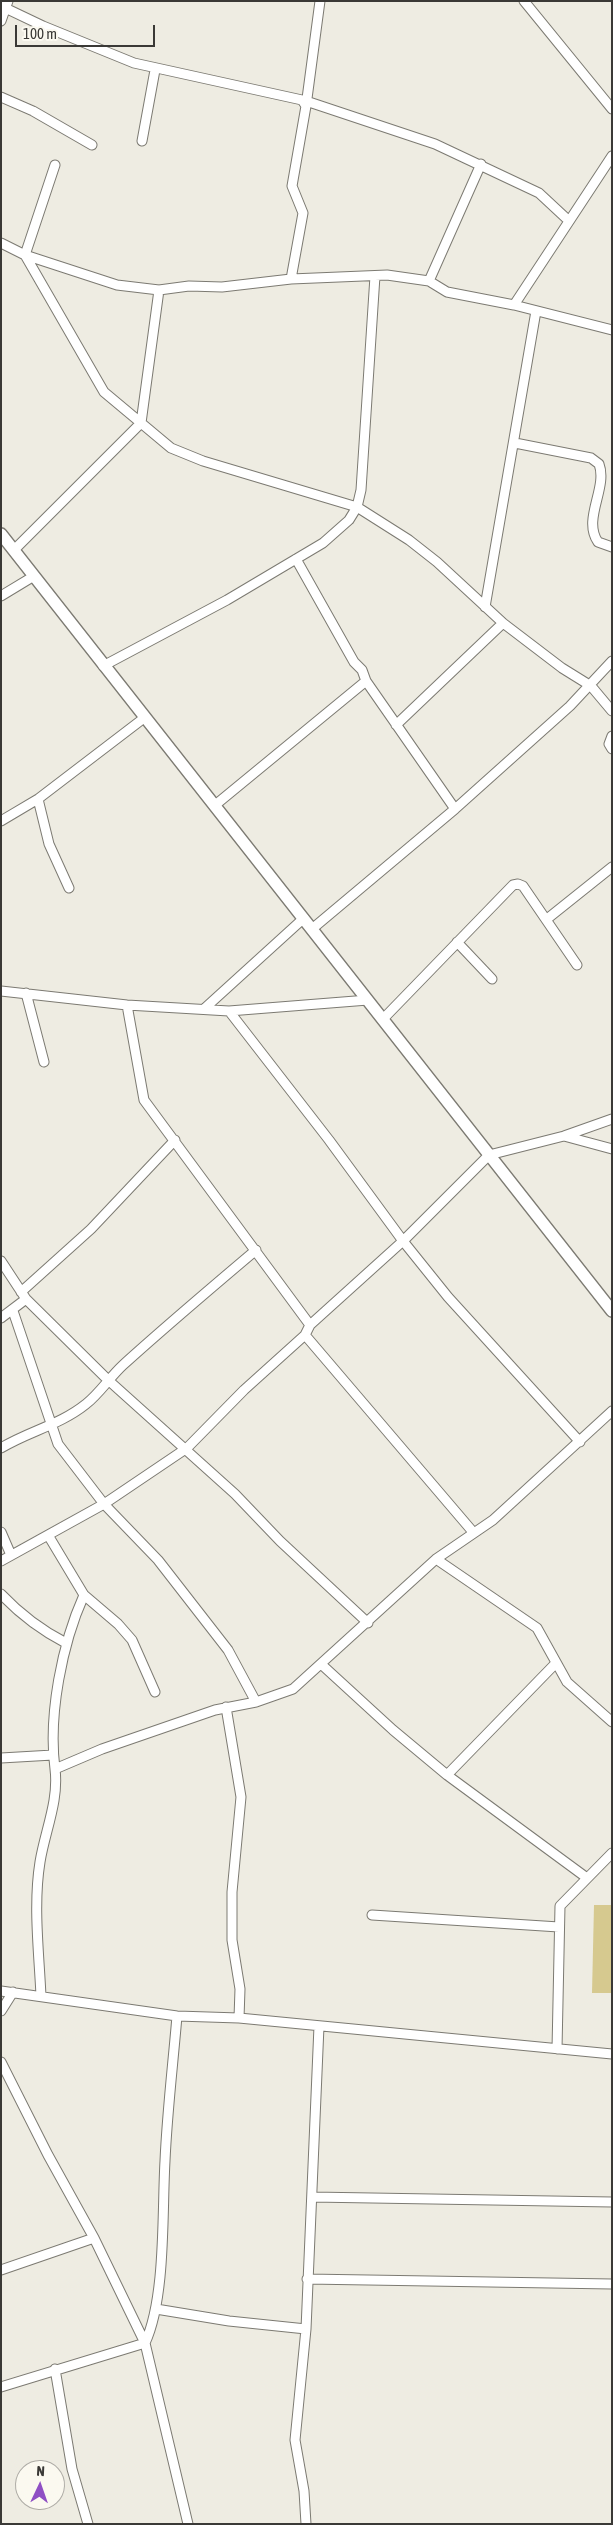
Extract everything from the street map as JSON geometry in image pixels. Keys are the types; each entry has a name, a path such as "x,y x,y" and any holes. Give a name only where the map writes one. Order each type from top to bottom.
{"main road":[{"path":"1,534 144,718 384,1018 612,1311"}],"street":[{"path":"291,280 303,213 292,186 306,104 320,1"},
{"path":"524,1 612,109"},
{"path":"1,21 5,5 43,26 134,64 302,100 306,104 435,144 539,192 568,220"},
{"path":"142,141 156,70"},
{"path":"1,96 33,111 92,145"},
{"path":"514,305 568,220 612,156"},
{"path":"55,164 25,255 104,392 171,448 203,461 357,507 409,540 437,562 503,623 562,668 590,686 612,711"},
{"path":"429,281 481,164"},
{"path":"1,243 25,255 117,284 160,290 189,286 222,287 291,280 375,276 429,281 447,292 514,305 612,330"},
{"path":"103,666 227,600 296,559 339,530 357,507 361,490 375,276"},
{"path":"14,550 141,423 160,290"},
{"path":"485,607 515,443 536,311"},
{"path":"515,443 591,458 599,464 600,475 592,531 598,542 612,547"},
{"path":"296,559 354,662 362,670 366,681 455,809"},
{"path":"1,596 34,576"},
{"path":"396,725 503,623"},
{"path":"312,929 455,809 590,686 612,661"},
{"path":"214,806 366,681"},
{"path":"1,821 38,799 144,718"},
{"path":"612,736 609,744 612,749"},
{"path":"38,799 49,844 69,888"},
{"path":"547,919 612,867"},
{"path":"384,1018 513,885 523,886 578,964"},
{"path":"205,1008 304,918"},
{"path":"457,942 492,979"},
{"path":"1,991 127,1005 205,1008 229,1011 368,1000"},
{"path":"26,993 44,1062"},
{"path":"127,1005 144,1100 310,1325"},
{"path":"229,1011 329,1140 403,1241 448,1297 580,1442"},
{"path":"1,1561 104,1504 187,1448 244,1390 305,1335 310,1325 403,1241 489,1155 564,1136 612,1119"},
{"path":"564,1136 612,1149"},
{"path":"1,1318 13,1311 24,1296 175,1140"},
{"path":"1,1448 22,1435 52,1425 88,1403 107,1379 184,1310 256,1250"},
{"path":"1,1261 24,1296 107,1379 187,1448 280,1541 368,1623"},
{"path":"13,1311 58,1444 104,1504 158,1560 228,1650 256,1702"},
{"path":"305,1335 473,1532"},
{"path":"56,1769 102,1749 226,1706 256,1702 293,1689 368,1623 436,1559 473,1532 494,1520 612,1411"},
{"path":"1,1532 11,1555"},
{"path":"48,1535 84,1595 118,1624 132,1640 155,1692"},
{"path":"436,1559 536,1628 567,1682 612,1722"},
{"path":"1,1594 12,1606 44,1631 66,1643"},
{"path":"41,1996 38,1928 39,1863 57,1786 54,1755 59,1673 71,1622 84,1595"},
{"path":"447,1775 556,1663"},
{"path":"321,1664 447,1775 587,1878"},
{"path":"226,1706 241,1797 232,1892 232,1940 240,1989 239,2018"},
{"path":"1,1758 54,1755"},
{"path":"557,2049 560,1906 612,1853"},
{"path":"372,1915 559,1927"},
{"path":"1,1991 177,2016 239,2018 612,2054"},
{"path":"1,2011 13,1992"},
{"path":"145,2343 156,2309 166,2133 177,2016"},
{"path":"306,2524 304,2491 295,2440 306,2329 319,2026"},
{"path":"1,2062 48,2155 94,2238 145,2343 188,2524"},
{"path":"312,2197 612,2202"},
{"path":"1,2270 94,2238"},
{"path":"307,2279 612,2284"},
{"path":"156,2309 229,2321 306,2329"},
{"path":"1,2387 145,2343"},
{"path":"55,2369 72,2469 88,2524"}],"shaded area":[{"path":"594,1905 612,1905 612,1993 592,1993"}]}
